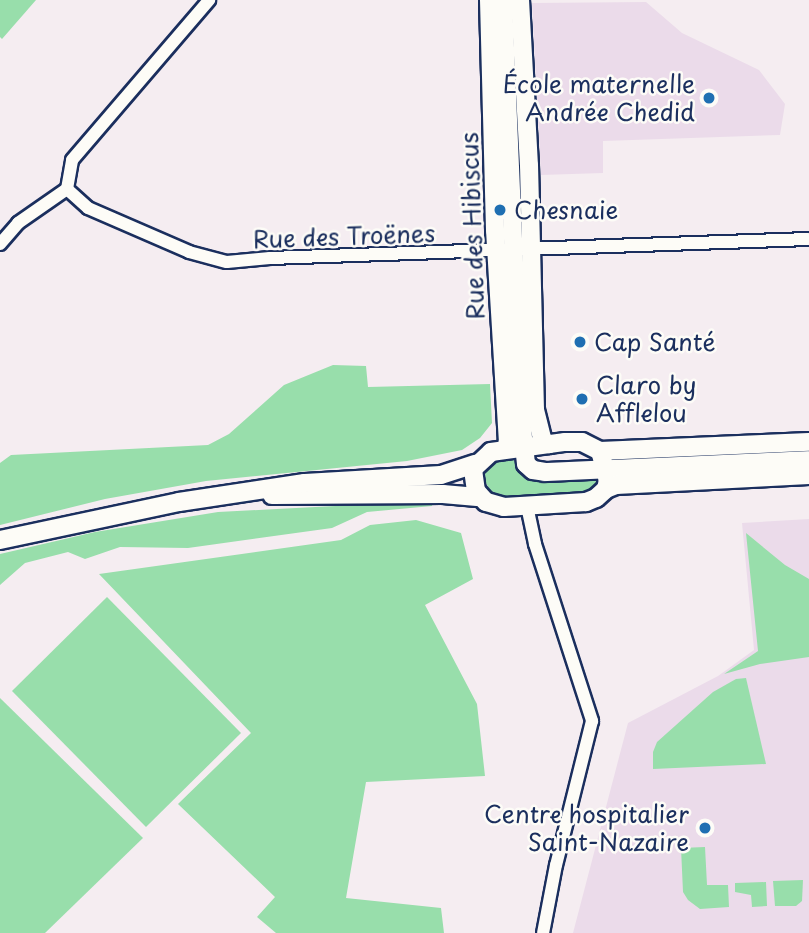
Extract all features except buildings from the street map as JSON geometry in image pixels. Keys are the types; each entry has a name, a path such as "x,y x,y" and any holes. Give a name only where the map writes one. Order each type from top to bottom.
{"main road":[{"name":"Rue des Hibiscus","path":"489,0 504,250"},
{"name":"Rue des Hibiscus","path":"503,0 508,441 517,445"},
{"path":"520,0 532,250 536,410 543,441 549,444"},
{"path":"0,540 102,516 234,493 304,483 442,474 475,464 491,452 517,445 582,442 600,451 809,442"},
{"path":"517,445 526,464 533,470 809,460"},
{"path":"600,451 607,468 606,489"},
{"path":"475,464 473,482 480,498"},
{"path":"234,493 306,497 443,494 480,498 495,506 527,506 586,502 616,485 809,475"}],"street":[{"path":"0,244 18,223 67,189 72,160 209,0"},
{"name":"Rue des Troënes","path":"67,189 88,208 189,252 227,262 270,258 809,239"},
{"path":"527,506 535,544 592,721 556,865 543,933"}],"shaded area":[{"path":"646,2 682,33 759,70 785,104 780,135 603,141 603,173 541,175 532,3"},
{"name":"Centre hospitalier Saint-Nazaire","path":"809,519 809,933 573,933 628,723 718,676 754,650 742,523"}],"green space":[{"path":"0,0 36,0 2,39 0,37"},
{"path":"333,365 366,366 368,387 490,384 492,423 480,438 462,450 407,461 206,481 105,499 0,525 0,463 11,455 208,445 229,434 284,385"},
{"path":"512,458 525,476 600,477 595,485 583,492 506,498 493,495 483,478 487,467 496,459"},
{"path":"433,501 432,506 367,512 332,528 188,548 120,547 85,559 68,552 25,563 0,585 0,554 95,532 218,512"},
{"path":"416,520 461,533 473,579 425,605 477,704 485,776 366,782 346,898 441,908 444,933 276,933 257,917 275,897 178,804 251,733 99,574 341,540 370,525"},
{"path":"746,533 785,565 809,579 809,657 760,664 724,674 758,651"},
{"path":"107,597 241,733 146,827 12,691"},
{"path":"746,678 766,764 653,769 653,752 657,742 713,692 736,679"},
{"path":"0,698 143,838 45,933 0,933"},
{"path":"705,847 707,885 728,885 729,907 700,909 688,900 683,892 681,848"},
{"path":"803,880 802,901 796,906 775,906 773,881"},
{"path":"766,882 767,906 752,907 751,895 735,892 735,883"}],"place":[{"name":"École maternelle Andrée Chedid","path":"709,98"},
{"name":"Chesnaie","path":"500,210"},
{"name":"Cap Santé","path":"580,342"},
{"name":"Claro by Afflelou","path":"582,399"},
{"name":"Centre hospitalier Saint-Nazaire","path":"705,828"}]}
